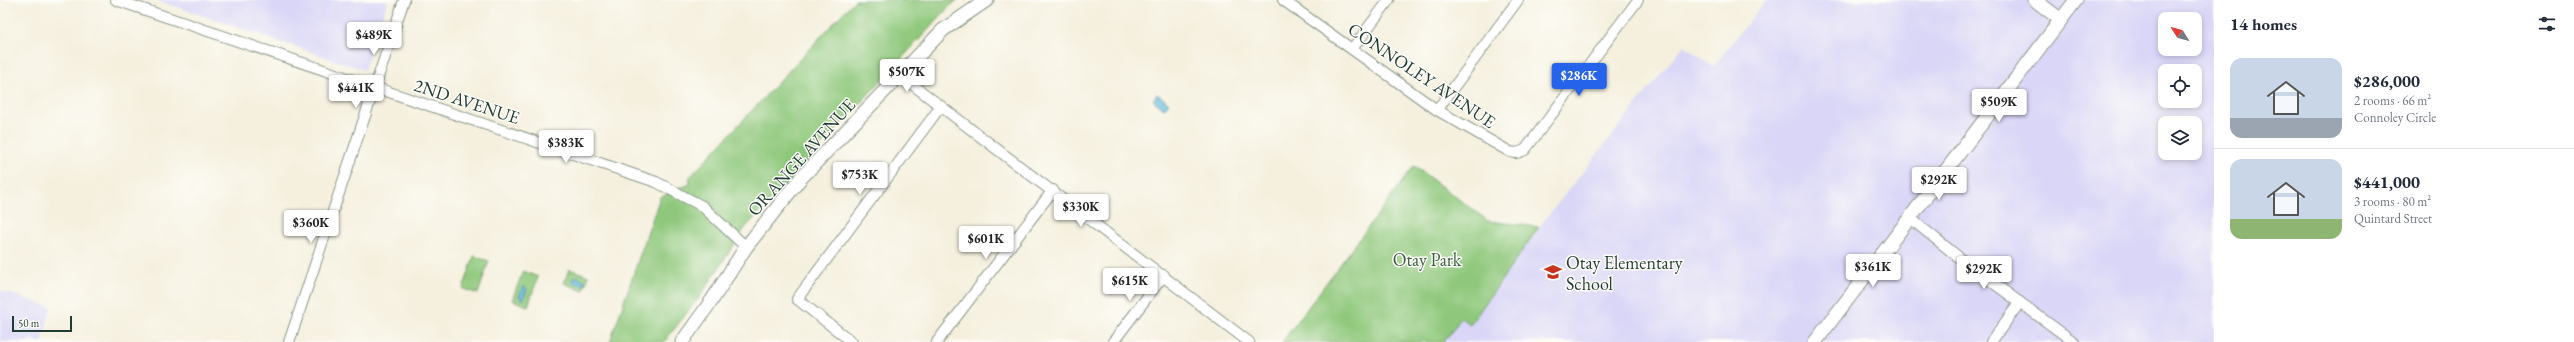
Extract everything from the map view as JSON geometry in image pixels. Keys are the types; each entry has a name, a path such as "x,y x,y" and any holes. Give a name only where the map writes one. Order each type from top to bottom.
{"main road":[{"name":"ORANGE AVENUE","path":"682,342 712,300 746,247 800,179 943,30 987,0"},
{"path":"2035,0 2061,20"},
{"path":"1815,342 2076,0"}],"street":[{"name":"2ND AVENUE","path":"116,0 656,182 702,206 746,247"},
{"path":"289,342 404,0"},
{"name":"CONNOLEY AVENUE","path":"1283,0 1437,110 1504,149 1518,153 1525,150 1638,0"},
{"path":"1352,49 1389,0"},
{"path":"1437,110 1518,0"},
{"path":"900,75 1053,190 1249,342"},
{"path":"852,342 797,299 941,106"},
{"path":"937,342 1053,190"},
{"path":"1910,218 1962,260 2074,342"},
{"path":"1113,342 1164,275"},
{"path":"1991,342 2020,302"}],"shaded area":[{"path":"156,0 388,0 364,70"},
{"path":"1766,0 2214,0 2214,342 1444,342 1461,318 1470,325 1539,227 1684,45 1713,67"},
{"path":"0,290 51,307 42,342 0,342"}],"green space":[{"path":"855,0 958,0 951,5 745,228 701,295 664,342 610,342 660,197 691,183 689,178"},
{"name":"Otay Park","path":"1414,166 1488,221 1539,227 1470,325 1461,318 1444,342 1282,342"},
{"path":"474,256 489,261 478,294 463,289"},
{"path":"569,269 589,276 583,291 564,283"},
{"path":"523,271 538,277 528,306 512,300"}],"water":[{"path":"1157,94 1169,103 1164,109 1153,100"},
{"path":"577,276 585,281 584,285 573,283 572,279"},
{"path":"523,286 527,289 523,300 519,297"}],"place":[{"name":"Otay Elementary School","path":"1553,272"}]}
